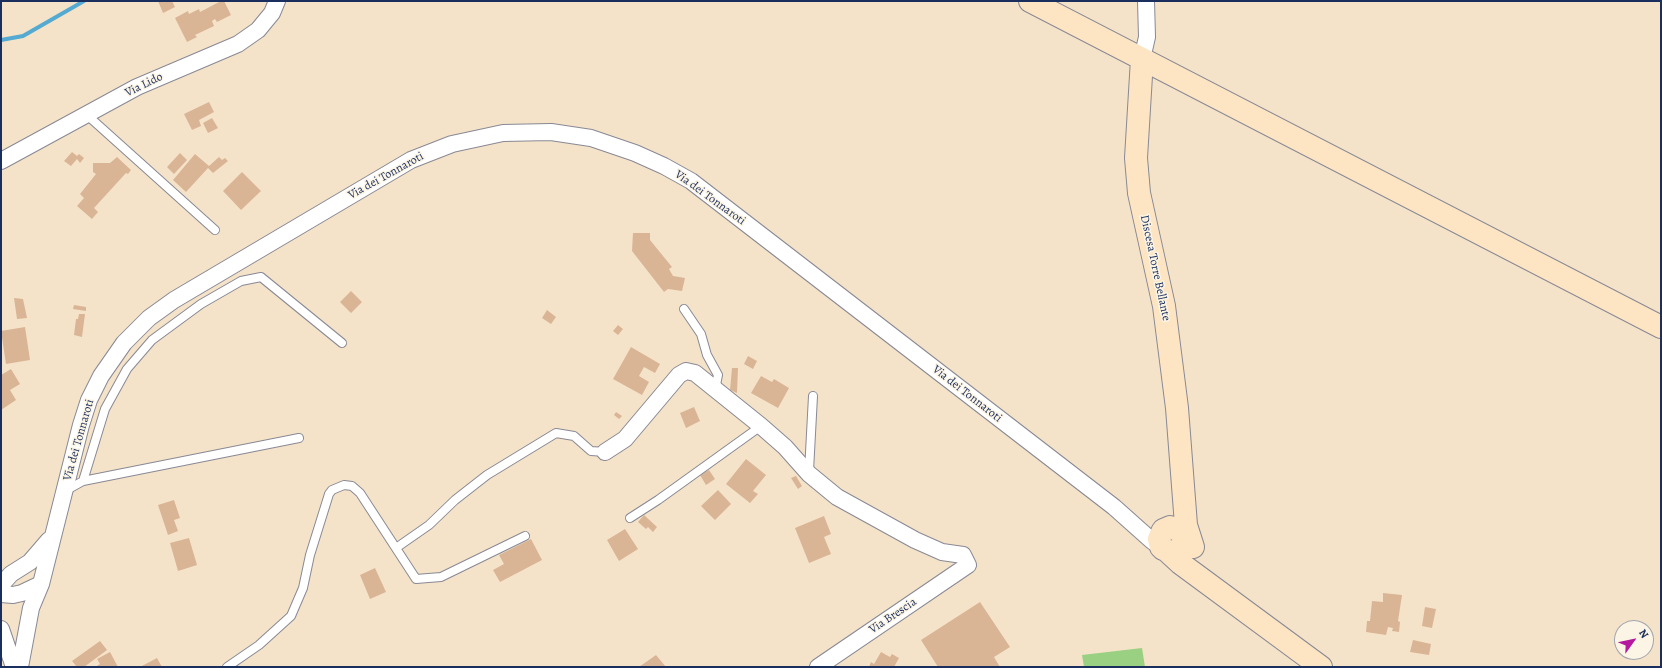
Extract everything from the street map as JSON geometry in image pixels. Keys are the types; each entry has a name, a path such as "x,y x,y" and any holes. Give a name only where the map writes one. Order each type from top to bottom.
{"main road":[{"path":"1030,1 1661,327"},
{"name":"Discesa Torre Bellante","path":"1142,59 1136,158 1139,193 1164,306 1177,408 1181,477 1176,538"},
{"path":"1176,538 1249,614 1321,667"}],"street":[{"name":"Via Lido","path":"1,162 137,87 238,44 258,30 272,13 277,1"},
{"path":"1142,59 1147,37 1146,1"},
{"name":"Via dei Tonnaroti","path":"20,667 31,608 41,584 81,425 101,376 124,343 139,327 161,308 417,158 452,144 479,137 504,133 551,132 591,138 635,153 664,166 691,181 1114,507 1176,538"},
{"path":"605,452 625,439 679,375 686,371 695,373 760,426 785,447 809,474"},
{"name":"Via Brescia","path":"809,474 838,497 915,540 942,552 963,555 968,565 818,667"},
{"path":"1,585 21,567 30,562 52,537"},
{"path":"1,566 12,568 21,567"},
{"path":"1,594 13,595 22,593 41,584"},
{"path":"1,629 14,667"}],"lane":[{"path":"87,115 215,230"},
{"path":"83,481 105,409 127,369 152,340 201,304 241,281 260,277 342,343"},
{"path":"684,309 701,334 707,355 718,374 715,390"},
{"path":"809,474 813,396"},
{"path":"630,518 658,500 760,426"},
{"path":"396,548 430,525 456,500 487,475 556,433 574,436 591,451 605,452"},
{"path":"64,492 83,481 298,438"},
{"path":"227,667 259,646 291,616 303,588 310,555 329,494 332,490 344,485 352,486 360,493 416,578 441,577 525,536"}],"green space":[{"path":"1142,648 1145,667 1084,667 1082,655"}],"building":[{"path":"158,1 172,1 175,7 163,13"},
{"path":"221,1 224,1 231,15 217,22 215,19 212,21 214,26 195,35 197,37 187,42 175,18 188,11 189,14 199,9 200,12"},
{"path":"209,102 214,112 199,120 201,126 192,130 184,114"},
{"path":"212,118 218,128 208,133 203,123"},
{"path":"72,152 77,156 79,154 84,158 80,163 77,159 71,166 64,161"},
{"path":"180,153 187,160 174,174 167,167"},
{"path":"195,154 209,166 219,157 222,160 225,158 228,161 213,173 208,168 186,192 173,180"},
{"path":"117,157 131,170 128,174 126,173 94,208 98,212 92,219 77,206 84,198 80,194 96,174 93,172 93,163 110,163"},
{"path":"242,172 261,191 241,210 223,191"},
{"path":"633,233 650,233 650,240 672,267 669,269 673,276 685,278 682,291 668,289 664,292 632,251"},
{"path":"351,291 362,302 351,313 340,302"},
{"path":"14,298 23,299 27,318 17,319"},
{"path":"74,305 86,307 86,311 73,309"},
{"path":"547,310 556,317 551,324 542,318"},
{"path":"79,314 85,314 82,337 74,335 76,319 78,319"},
{"path":"618,325 623,329 618,335 613,331"},
{"path":"25,327 30,360 6,364 1,331"},
{"path":"631,347 660,364 655,373 644,367 639,376 649,382 642,395 613,379"},
{"path":"748,356 757,361 753,369 744,364"},
{"path":"732,368 738,368 737,393 730,390"},
{"path":"11,369 20,384 10,390 16,400 1,410 1,375"},
{"path":"761,376 772,382 774,379 789,388 778,408 751,393"},
{"path":"694,407 700,421 686,428 680,413"},
{"path":"616,412 622,416 619,419 614,415"},
{"path":"746,459 766,475 753,491 758,494 750,503 726,484"},
{"path":"709,470 715,479 706,485 700,475"},
{"path":"796,476 802,486 798,489 791,478"},
{"path":"718,490 731,504 715,520 701,506"},
{"path":"174,500 180,518 174,520 178,531 168,535 158,505"},
{"path":"644,515 657,527 653,532 648,527 646,529 638,522"},
{"path":"824,516 831,534 824,537 831,554 809,563 795,528"},
{"path":"625,529 638,549 619,561 607,540"},
{"path":"189,538 197,565 178,571 170,543"},
{"path":"531,539 542,560 500,582 493,570 504,564 499,555"},
{"path":"375,568 386,592 370,599 360,575"},
{"path":"1383,593 1402,595 1398,621 1400,622 1399,632 1392,631 1393,628 1388,627 1386,635 1366,632 1367,621 1370,621 1372,601 1383,602"},
{"path":"980,602 1010,647 994,657 1000,667 938,667 921,640"},
{"path":"1425,607 1436,609 1432,628 1422,626"},
{"path":"1413,640 1431,644 1429,655 1410,652"},
{"path":"100,641 107,650 84,667 77,667 72,661"},
{"path":"110,652 118,667 95,667 100,664 97,659"},
{"path":"881,652 890,657 892,654 899,658 894,667 869,667 871,662 874,664"},
{"path":"656,655 666,667 639,667"},
{"path":"157,658 162,667 140,667"}],"waterway":[{"path":"1,40 23,36 84,1"}]}
